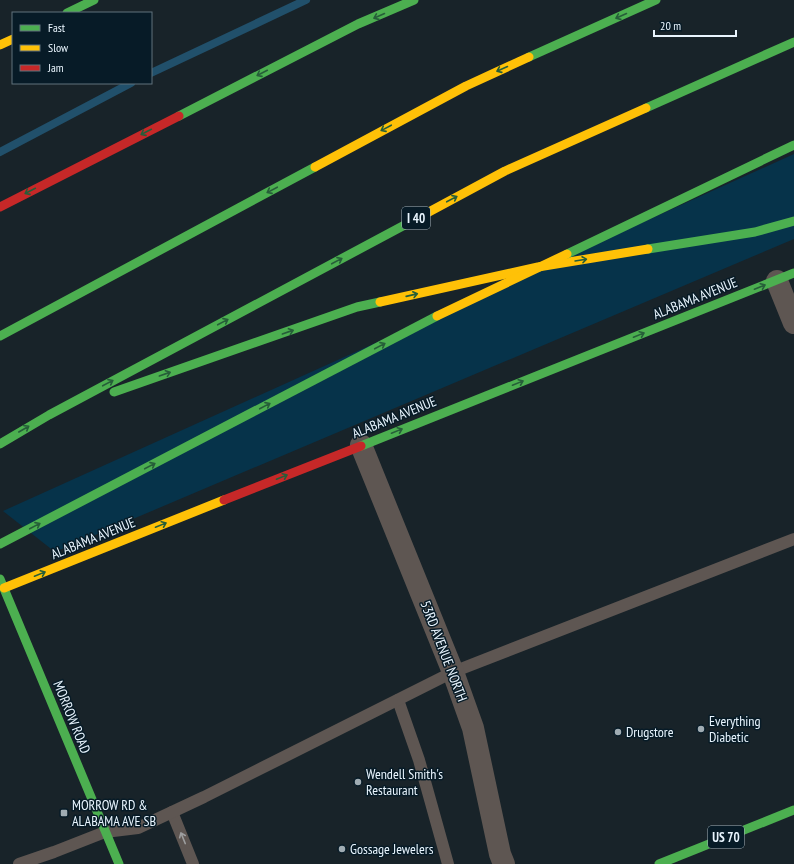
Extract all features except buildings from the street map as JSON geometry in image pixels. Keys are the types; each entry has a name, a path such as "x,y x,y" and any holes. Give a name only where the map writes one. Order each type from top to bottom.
{"main road":[{"path":"69,12 94,0"},
{"path":"0,207 358,24 414,0"},
{"path":"0,336 466,86 656,0"},
{"path":"0,45 12,39"},
{"name":"I 40","path":"0,444 49,415 505,171 794,42"},
{"path":"0,544 419,325 794,145"},
{"path":"49,415 357,307 538,267 755,232 794,221"},
{"name":"ALABAMA AVENUE","path":"4,588 785,277"},
{"name":"MORROW ROAD","path":"0,579 119,864"},
{"name":"US 70","path":"659,864 794,810"}],"street":[{"path":"785,277 794,323"},
{"name":"53RD AVENUE NORTH","path":"361,446 453,672 473,728 500,854 504,864"}],"lane":[{"path":"23,863 105,832 138,828 204,797 453,672 794,538"},
{"path":"398,700 419,760 448,864"},
{"path":"172,812 193,864"}],"shaded area":[{"path":"794,154 794,239 55,552 3,511"}],"waterway":[{"path":"152,73 306,0"},
{"path":"0,152 129,84"}],"traffic: fast":[{"path":"69,12 94,0"},
{"path":"179,116 358,24 414,0"},
{"path":"529,57 656,0"},
{"path":"646,108 794,42"},
{"path":"567,254 794,145"},
{"path":"0,336 315,167"},
{"path":"0,444 49,415 414,220"},
{"path":"648,249 755,232 794,221"},
{"path":"361,446 794,273"},
{"path":"114,392 357,307 380,302"},
{"path":"0,544 437,316"},
{"path":"0,579 119,864"},
{"path":"659,864 794,810"}],"traffic: slow":[{"path":"0,45 12,39"},
{"path":"315,167 466,86 529,57"},
{"path":"414,220 505,171 646,108"},
{"path":"380,302 538,267 648,249"},
{"path":"437,316 567,254"},
{"path":"4,588 224,500"}],"traffic: jam":[{"path":"0,207 179,116"},
{"path":"224,500 361,446"}],"place":[{"name":"Everything Diabetic","path":"701,729"},
{"name":"Drugstore","path":"618,732"},
{"name":"Wendell Smith's Restaurant","path":"358,782"},
{"name":"MORROW RD & ALABAMA AVE SB","path":"64,813"},
{"name":"Gossage Jewelers","path":"342,849"}]}
